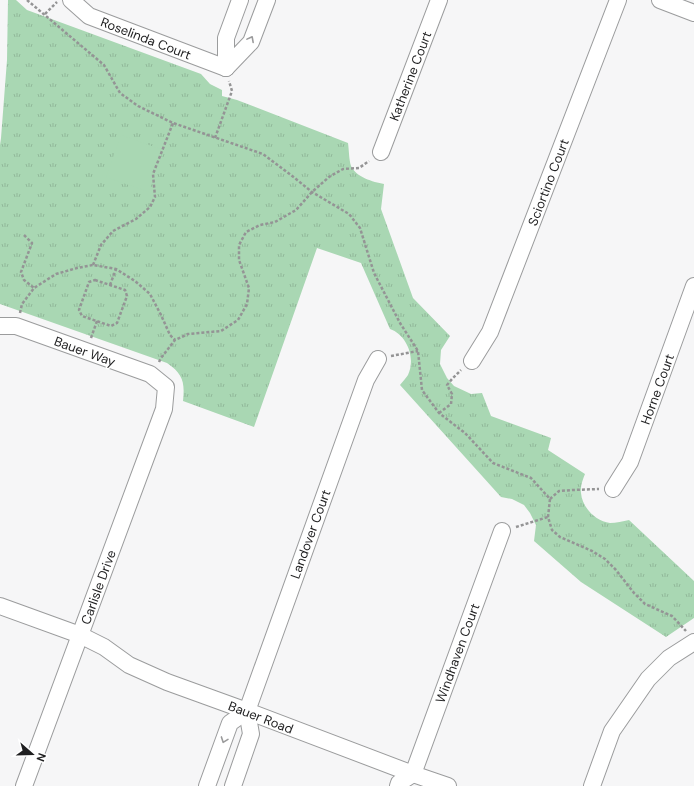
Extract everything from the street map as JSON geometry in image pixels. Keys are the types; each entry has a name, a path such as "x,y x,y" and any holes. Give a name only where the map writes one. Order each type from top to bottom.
{"street":[{"name":"Roselinda Court","path":"71,0 89,16 226,68"},
{"path":"226,68 226,38 240,0"},
{"path":"226,68 251,42 267,0"},
{"name":"Katherine Court","path":"381,152 439,0"},
{"name":"Sciortino Court","path":"472,361 490,332 618,0"},
{"path":"660,0 694,13"},
{"name":"Horne Court","path":"612,489 630,462 694,286"},
{"name":"Bauer Way","path":"0,326 16,326 150,374 166,387"},
{"name":"Landover Court","path":"247,711 366,380 378,359"},
{"name":"Carlisle Drive","path":"24,786 164,409 166,387"},
{"name":"Windhaven Court","path":"416,780 502,531"},
{"path":"0,606 80,635"},
{"name":"Bauer Road","path":"80,635 104,647 129,665 167,682 247,711 416,780 448,786"},
{"path":"592,786 612,731 648,679 691,638"},
{"path":"208,786 230,723 247,711 251,734 232,786"},
{"path":"398,786 399,783 416,780"}],"path":[{"path":"27,0 104,65 120,93 138,106 173,123 263,154 312,192 350,214 360,228 374,273 400,323 418,351 422,390 439,413 465,433 493,463 532,478 550,499"},
{"path":"45,14 58,0"},
{"path":"214,138 232,91 226,68"},
{"path":"93,265 102,245 113,231 136,219 150,207 155,197 153,174 173,123"},
{"path":"153,377 161,358 175,340 188,334 221,331 238,320 247,304 249,288 239,260 239,245 246,232 260,225 276,222 296,210 312,192 329,177 343,169 359,168 381,152"},
{"path":"24,235 32,243 21,272 24,280 34,288"},
{"path":"16,326 22,304 34,288 56,274 93,265 116,269 135,281 150,294 170,335 175,340"},
{"path":"110,285 116,269"},
{"path":"95,280 110,285 125,290 127,296 117,323 112,326 82,316 79,310 89,282 95,280"},
{"path":"378,359 418,351"},
{"path":"439,413 451,404 452,394 447,385 472,361"},
{"path":"612,489 559,491 550,499 548,517 552,530 560,537 592,551 605,559 616,570 634,593 646,604 672,616 691,638"},
{"path":"502,531 548,517"}],"green space":[{"path":"8,0 16,0 27,10 201,74 210,84 222,90 222,96 237,100 348,143 350,164 353,170 365,178 384,184 381,209 413,298 450,336 441,350 440,364 447,378 454,386 471,394 482,393 491,416 551,438 548,450 585,474 581,485 582,498 587,508 594,516 604,522 610,523 629,520 694,581 694,618 666,637 581,582 534,541 536,525 524,505 512,499 501,497 400,385 408,375 410,368 411,361 408,348 401,336 390,329 361,263 317,248 254,427 183,401 184,389 182,379 177,371 167,363 0,304 0,145 7,60"},
{"path":"121,135 163,150 149,192 106,177"}]}
